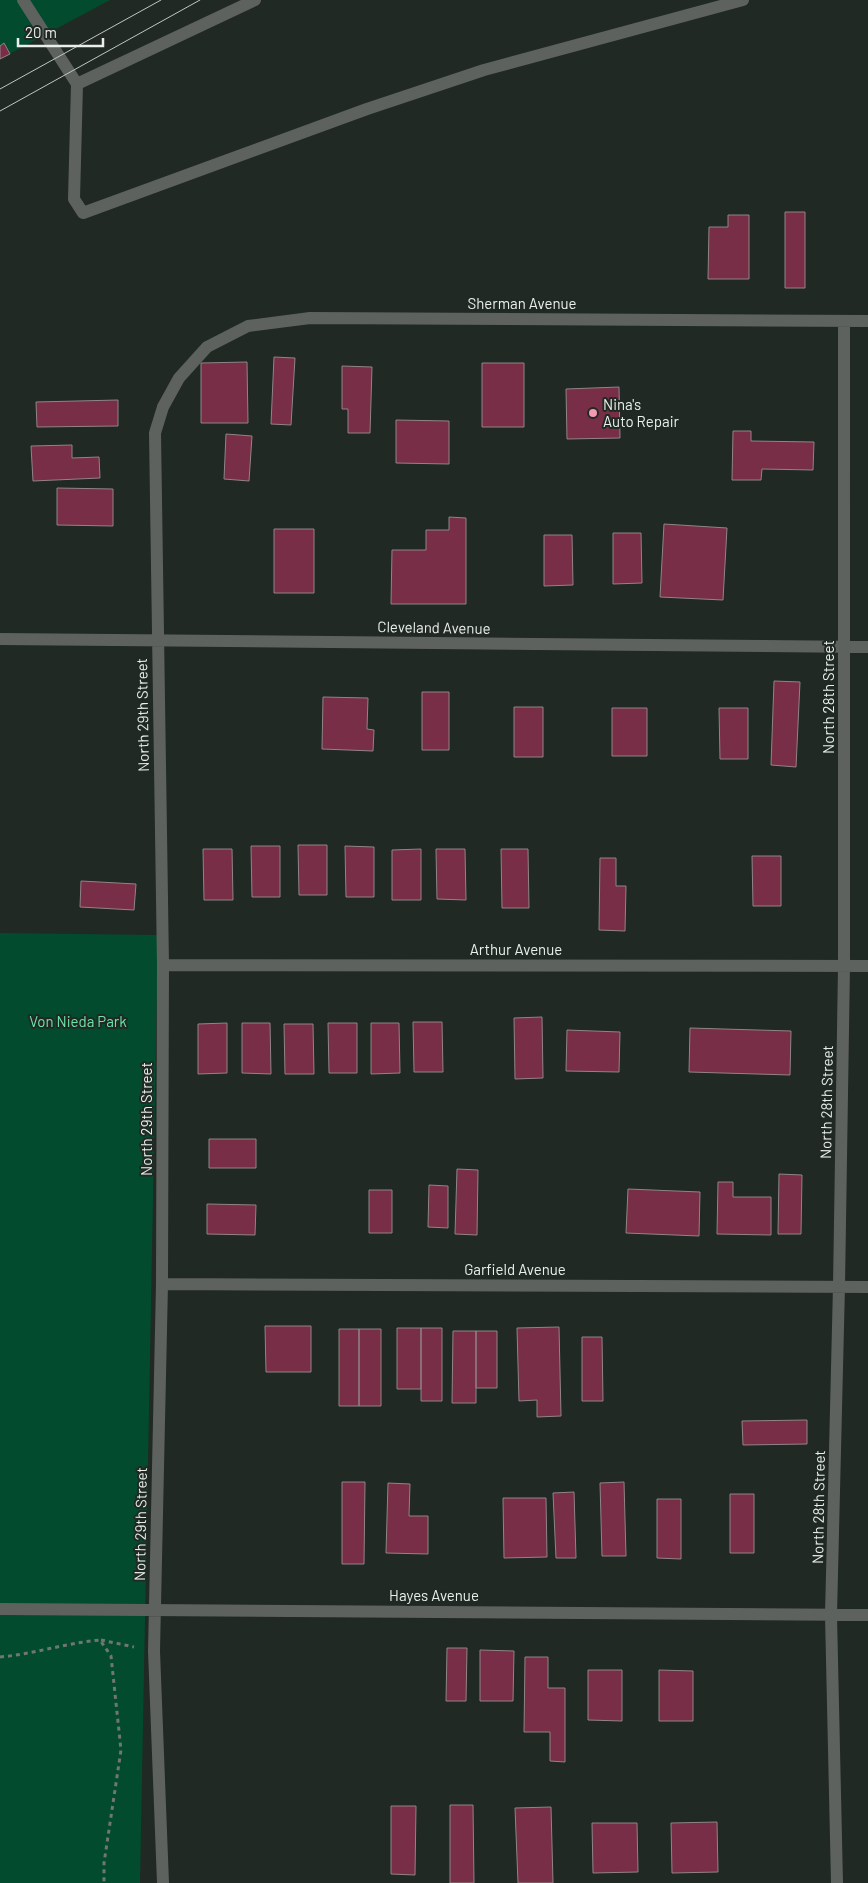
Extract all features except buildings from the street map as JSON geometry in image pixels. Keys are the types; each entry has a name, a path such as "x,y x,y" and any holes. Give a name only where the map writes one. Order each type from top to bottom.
{"street":[{"path":"23,0 77,84 74,198 83,213 367,109 484,70 743,0"},
{"path":"77,84 255,0"},
{"name":"Sherman Avenue","path":"191,365 207,347 248,326 310,318 868,321"},
{"name":"North 28th Street","path":"837,1883 831,1615 844,966 844,321"},
{"name":"North 29th Street","path":"163,1883 154,1651 162,1284 163,965 155,433 163,408 179,378 191,365"},
{"name":"Cleveland Avenue","path":"0,639 868,647"},
{"name":"Arthur Avenue","path":"163,965 868,966"},
{"name":"Garfield Avenue","path":"162,1284 868,1287"},
{"name":"Hayes Avenue","path":"0,1609 868,1615"}],"path":[{"path":"100,1640 111,1656 121,1750 104,1864 104,1883"},
{"path":"0,1657 26,1655 74,1643 100,1640 154,1651"}],"green space":[{"path":"0,0 110,0 0,59"},
{"name":"Von Nieda Park","path":"0,933 158,935 140,1883 0,1883"}],"tram line":[{"path":"0,89 161,0"},
{"path":"0,111 200,0"}],"place":[{"name":"Nina's Auto Repair","path":"593,413"}]}
